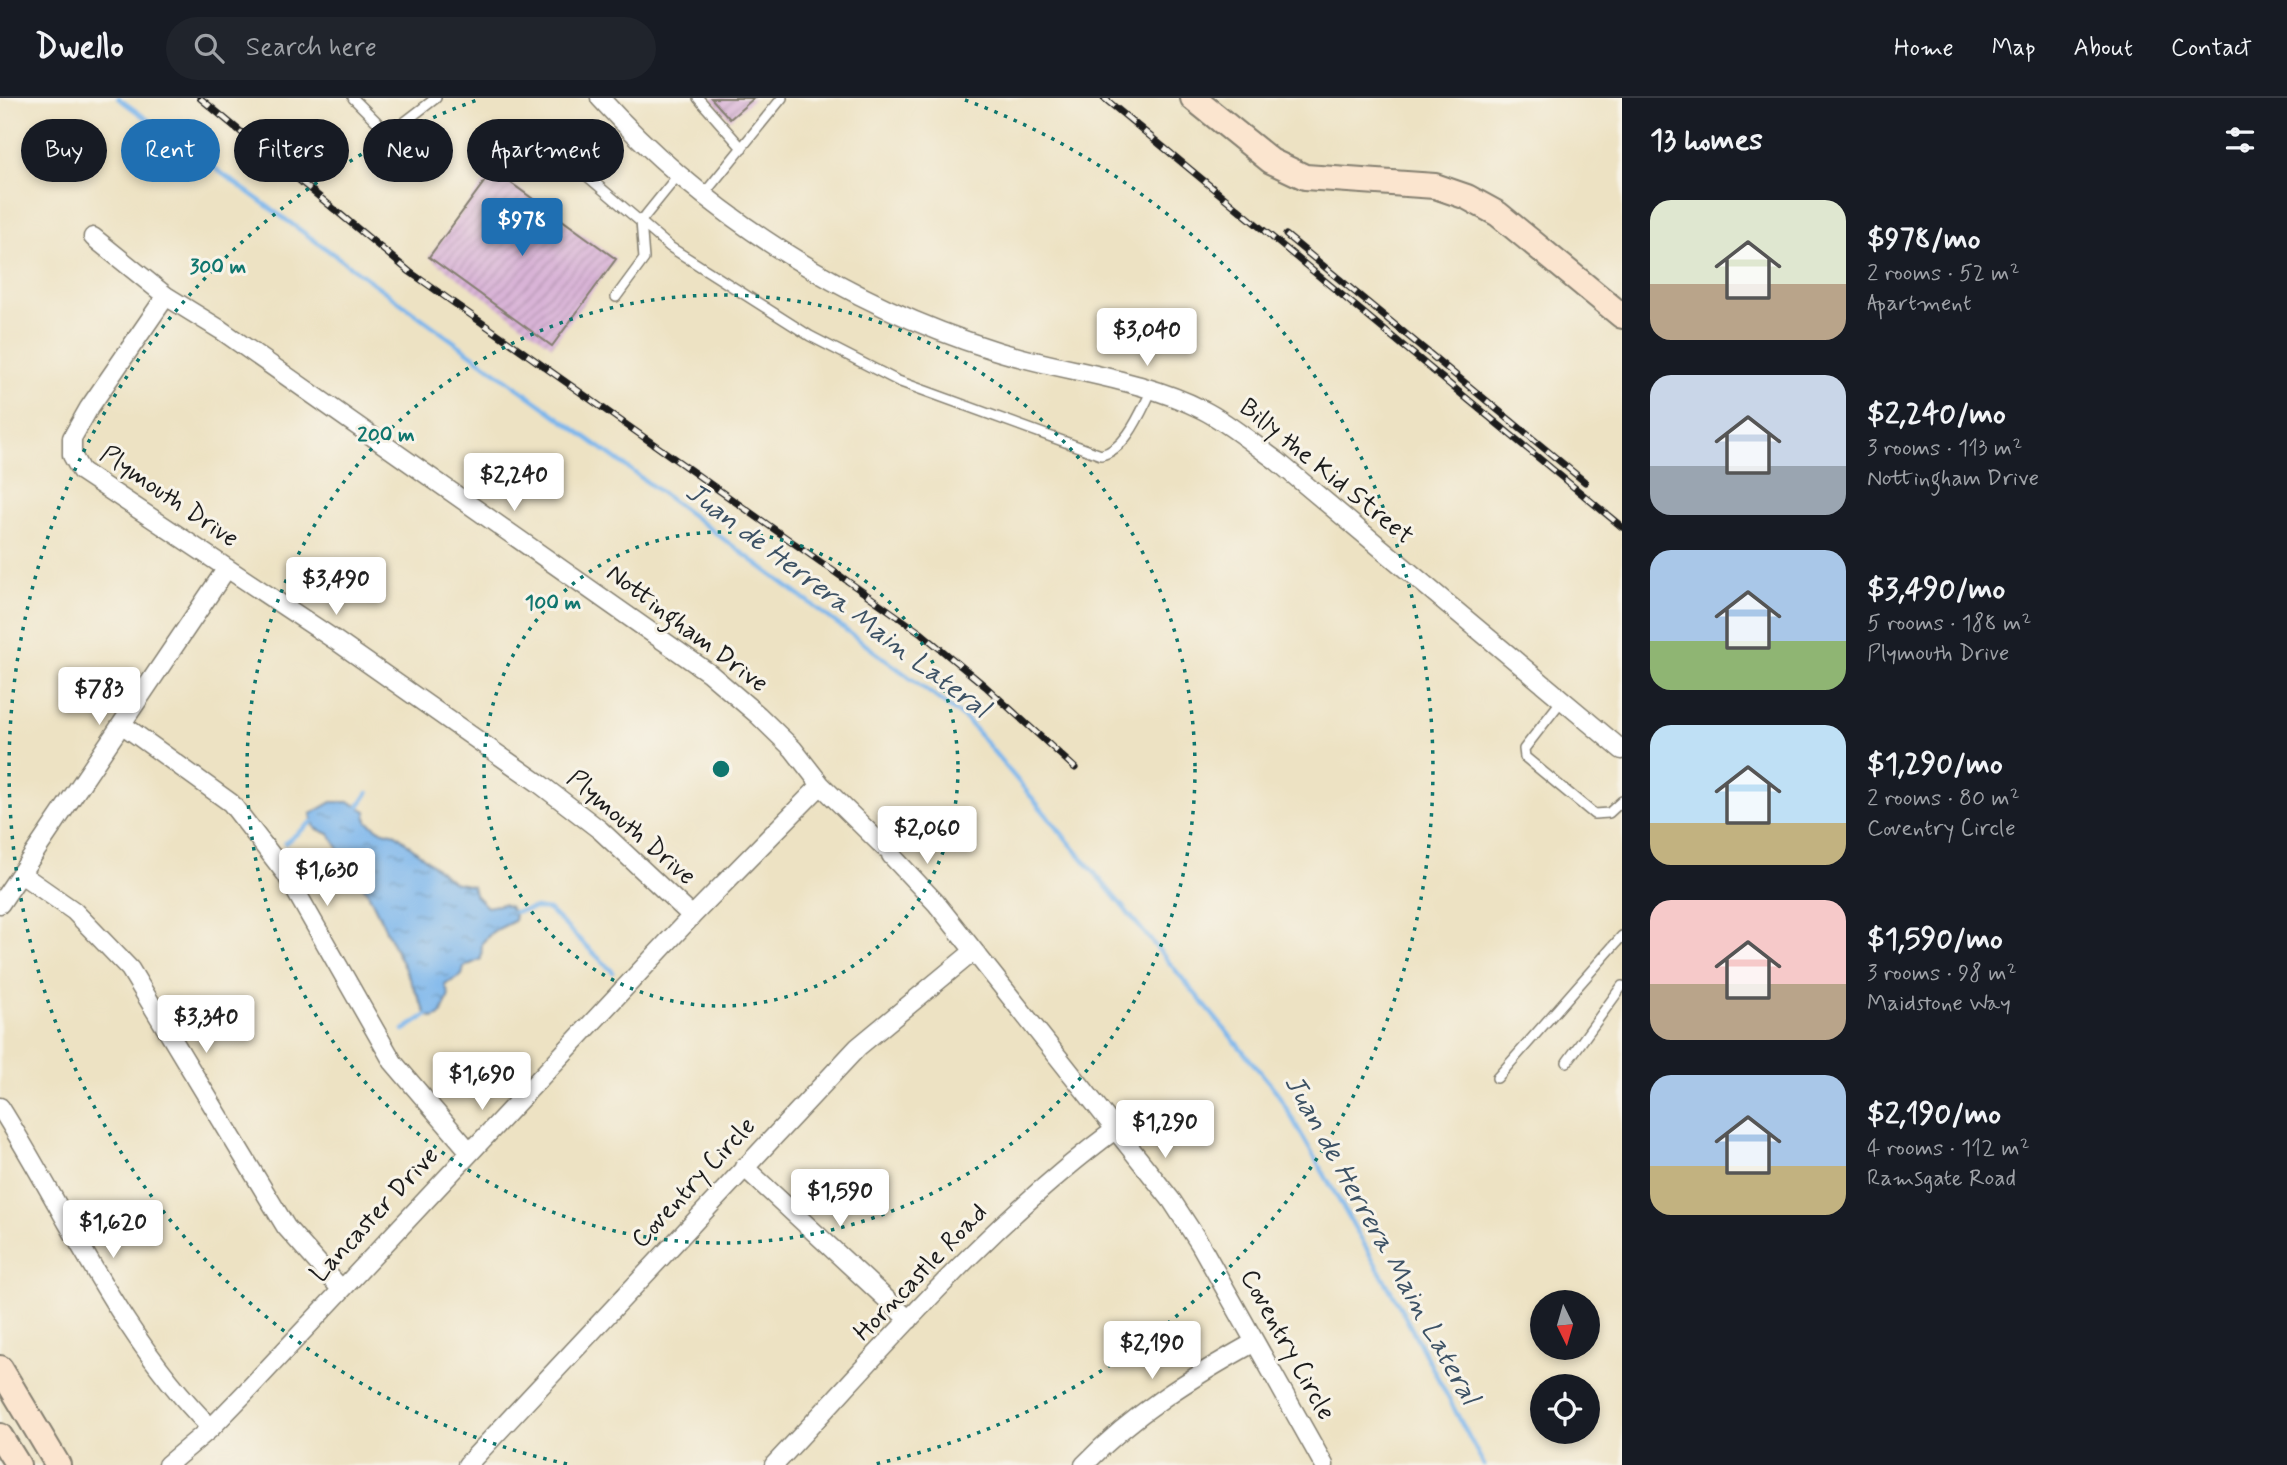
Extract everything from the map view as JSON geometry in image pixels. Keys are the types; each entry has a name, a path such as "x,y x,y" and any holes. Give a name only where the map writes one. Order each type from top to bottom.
{"street":[{"name":"Billy the Kid Street","path":"600,98 631,132 705,194 761,237 808,267 903,316 993,350 1152,390 1203,410 1277,461 1622,750"},
{"path":"1193,98 1271,161 1306,177 1435,186 1467,197 1498,214 1622,316"},
{"name":"Nottingham Drive","path":"93,237 166,296 221,330 709,673 793,749 821,785 936,903"},
{"name":"Plymouth Drive","path":"166,296 89,408 72,438 72,455 81,471 335,639 540,784 600,830 692,916"},
{"path":"0,904 227,568"},
{"path":"123,725 230,803 286,874 393,1062 470,1152"},
{"name":"Lancaster Drive","path":"167,1465 211,1428 692,916 821,785"},
{"path":"21,874 74,911 130,969 286,1227 341,1289"},
{"name":"Coventry Circle","path":"936,903 1179,1212 1325,1465"},
{"name":"Coventry Circle","path":"467,1465 858,1047 974,951"},
{"path":"0,1107 134,1332 168,1380 211,1428"},
{"name":"Horncastle Road","path":"774,1465 909,1320 1050,1182 1116,1129"},
{"path":"744,1167 909,1320"},
{"path":"1084,1465 1111,1437 1153,1403 1255,1342"},
{"path":"0,1368 58,1465"},
{"path":"0,1436 18,1465"}],"lane":[{"path":"353,98 389,134 436,98"},
{"path":"698,98 743,148"},
{"path":"705,194 782,98"},
{"path":"616,297 645,259 641,221 680,173"},
{"path":"595,182 670,247 810,336 898,381 1091,454 1109,453 1135,425 1152,390"},
{"path":"1562,700 1524,749 1525,757 1594,814 1609,814 1622,800"},
{"path":"1497,1078 1622,936"},
{"path":"1567,1062 1622,986"}],"water":[{"path":"332,802 350,802 366,811 367,821 380,830 396,834 453,882 473,886 475,895 487,907 503,904 510,907 515,915 514,921 492,932 482,943 481,959 464,967 462,975 445,985 449,995 441,1015 433,1018 427,1015 369,895 329,834 315,828 311,814"}],"building":[{"path":"711,98 754,98 730,119"},
{"path":"484,182 510,182 616,259 552,346 429,257"}],"waterway":[{"name":"Juan de Herrera Main Lateral","path":"118,98 616,459 968,721 1277,1092 1399,1305 1484,1465"},
{"path":"359,806 368,793"},
{"path":"285,843 312,822"},
{"path":"514,912 535,908 549,910 613,972"},
{"path":"404,1030 427,1015"}],"railway":[{"path":"200,98 410,272 921,633 985,686 1075,768"},
{"path":"1104,98 1622,527"},
{"path":"1286,235 1585,482"}]}
